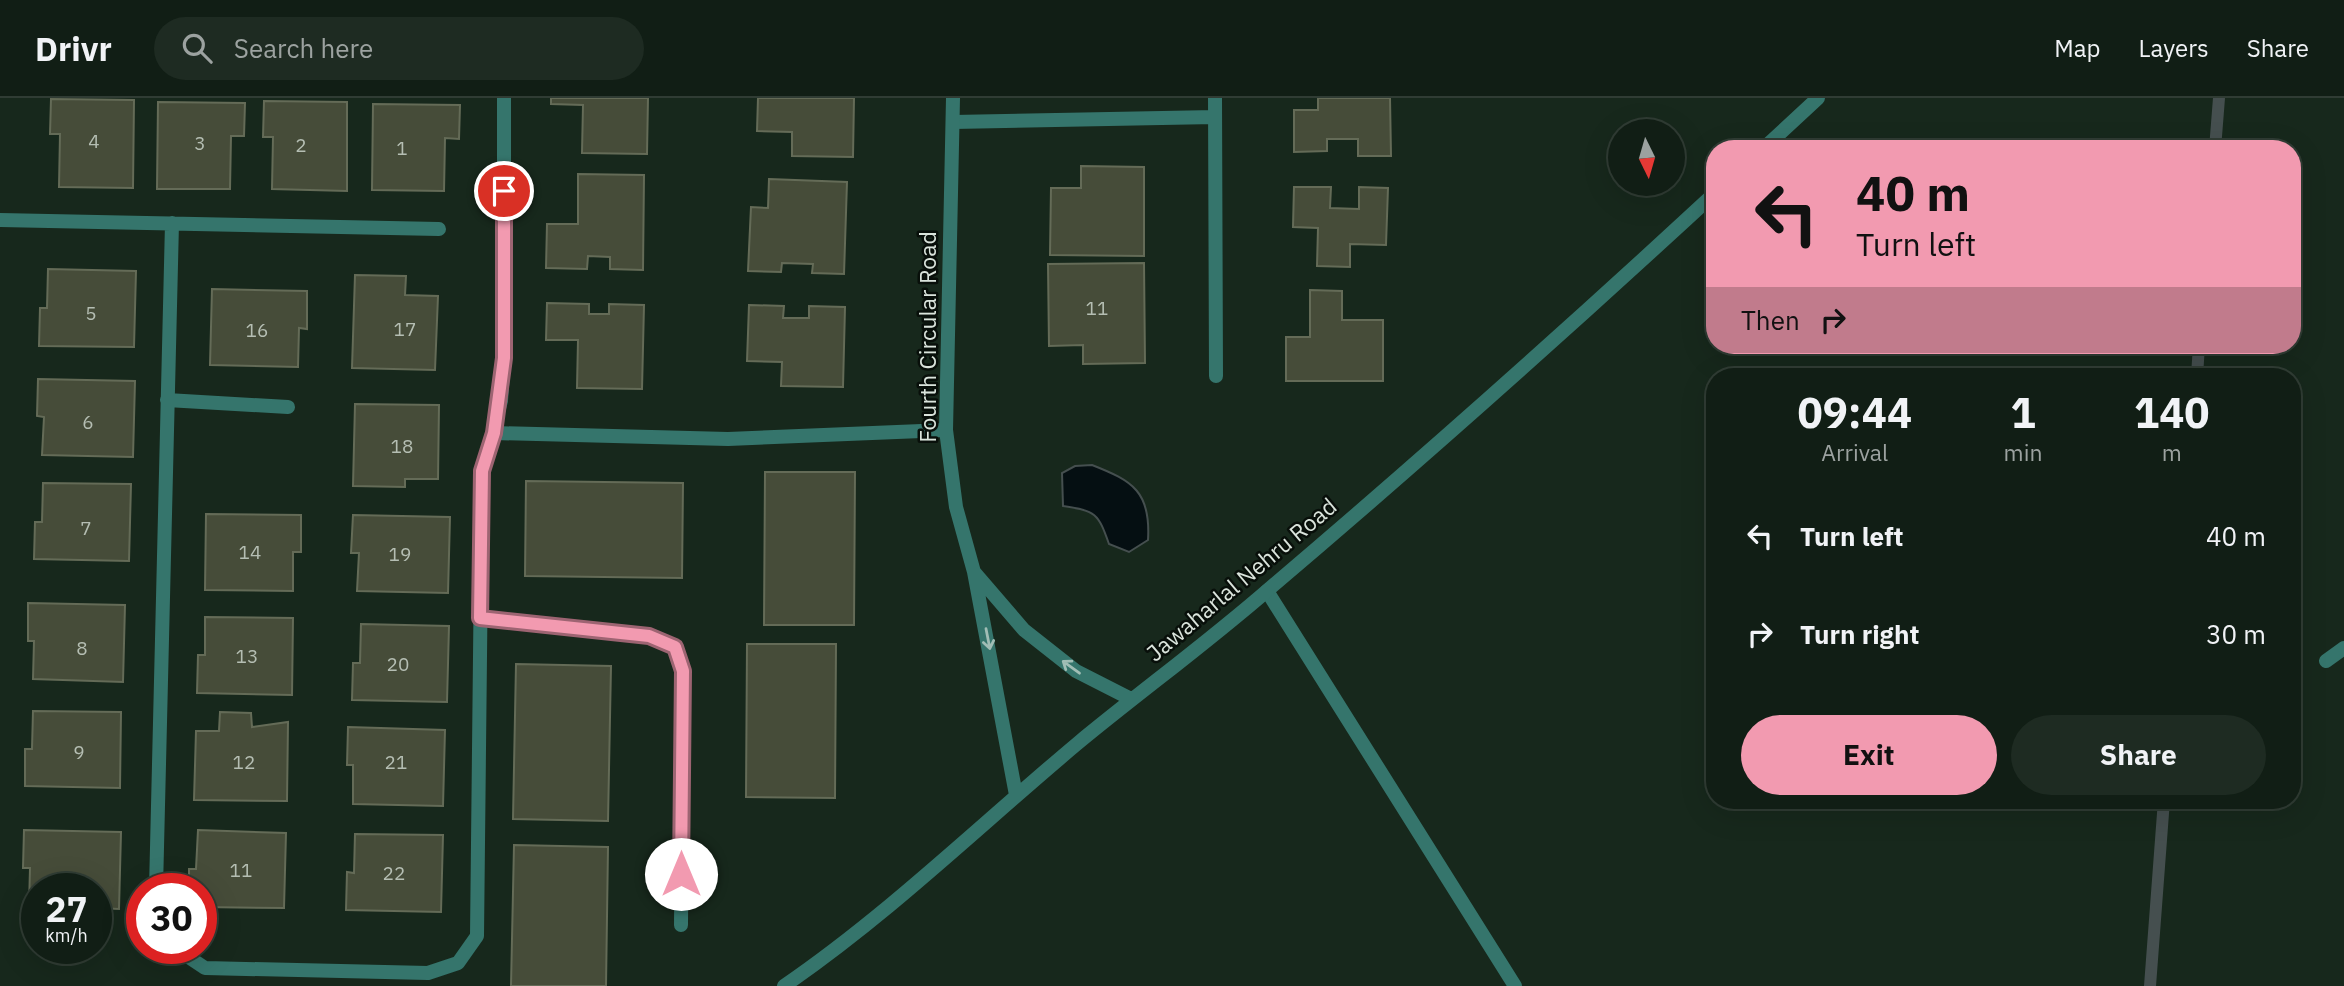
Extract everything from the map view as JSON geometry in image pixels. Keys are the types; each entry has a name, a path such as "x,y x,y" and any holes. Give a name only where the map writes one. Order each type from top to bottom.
{"street":[{"path":"199,964 205,968 428,973 458,963 477,936 482,471 494,433 504,358 505,98"},
{"name":"Fourth Circular Road","path":"953,98 946,430 956,508 974,572 1016,795"},
{"path":"1215,98 1216,376"},
{"path":"1773,140 1818,98"},
{"path":"953,122 1214,117"},
{"name":"Jawaharlal Nehru Road","path":"784,986 849,940 1131,699 1267,592 1582,315 1706,201"},
{"path":"0,220 439,229"},
{"path":"156,873 172,223"},
{"path":"167,400 288,407"},
{"path":"494,433 728,439 946,430"},
{"name":"Fourth Circular Road","path":"974,572 1024,630 1076,671 1131,699"},
{"path":"1267,592 1515,986"},
{"path":"480,618 649,636 675,647 683,671 681,925"},
{"path":"2326,661 2344,648"}],"shaded area":[{"path":"1092,465 1129,483 1142,499 1146,510 1148,540 1129,552 1109,544 1094,515 1063,506 1062,473 1075,466"}],"building":[{"path":"551,98 648,98 647,154 582,153 583,105 551,104"},
{"path":"758,98 854,98 853,157 792,156 792,132 757,131"},
{"path":"1318,98 1390,98 1391,156 1358,156 1358,139 1327,139 1327,151 1294,152 1294,110 1318,110"},
{"path":"51,99 134,100 133,188 59,187 60,134 50,134"},
{"path":"264,101 347,102 347,191 272,189 273,137 263,137"},
{"path":"158,102 245,103 244,136 231,136 230,189 157,189"},
{"path":"373,104 460,105 459,139 445,138 444,191 372,190"},
{"path":"1081,166 1144,167 1144,256 1050,255 1051,188 1081,188"},
{"path":"578,174 644,175 643,270 610,269 610,257 588,256 587,269 546,268 547,224 578,224"},
{"path":"769,179 847,182 844,274 812,273 813,264 782,263 781,272 748,271 751,207 768,208"},
{"path":"1294,187 1331,187 1330,208 1359,209 1359,187 1388,188 1386,245 1350,244 1350,267 1317,266 1318,228 1293,227"},
{"path":"1144,263 1145,363 1083,364 1083,345 1049,346 1048,264"},
{"path":"48,269 136,271 134,347 39,346 40,308 47,308"},
{"path":"355,275 406,276 405,295 438,296 435,370 352,368"},
{"path":"212,289 307,291 307,329 299,328 298,367 210,365"},
{"path":"1310,290 1342,291 1342,320 1383,320 1383,381 1286,381 1286,337 1310,337"},
{"path":"547,303 589,304 589,314 609,314 609,304 644,305 642,389 577,388 578,340 546,340"},
{"path":"749,305 784,306 783,318 809,318 809,306 845,307 843,387 781,386 782,362 747,361"},
{"path":"38,379 135,381 133,457 42,455 44,417 37,416"},
{"path":"355,404 439,405 438,479 405,479 405,487 353,486"},
{"path":"765,472 855,472 854,625 764,625"},
{"path":"526,481 683,483 682,578 525,576"},
{"path":"43,483 131,484 129,561 34,559 35,522 42,522"},
{"path":"206,514 301,515 301,552 293,552 293,591 205,590"},
{"path":"353,515 450,517 448,593 357,591 359,553 351,553"},
{"path":"28,603 125,605 123,682 33,679 34,641 28,641"},
{"path":"205,617 293,618 292,695 197,693 198,655 205,655"},
{"path":"361,624 449,626 447,702 352,700 353,663 360,663"},
{"path":"747,644 836,644 835,798 746,797"},
{"path":"516,664 611,666 608,821 513,819"},
{"path":"33,711 121,712 120,788 25,786 25,749 32,749"},
{"path":"220,712 251,713 252,727 288,722 287,801 194,800 196,731 219,731"},
{"path":"348,727 445,730 443,806 353,804 353,765 347,765"},
{"path":"24,830 121,832 119,909 112,909 112,873 30,873 30,868 23,868"},
{"path":"198,830 286,833 284,908 217,907 217,873 189,873 189,869 196,869"},
{"path":"355,834 443,835 441,912 346,910 347,872 354,873"},
{"path":"514,845 608,847 606,986 511,986"}],"waterway":[{"path":"2216,140 2219,98"},
{"path":"2198,354 2198,368"},
{"path":"2150,986 2163,809"}],"route":[{"path":"504,191 504,358 501,401 482,471 480,618 649,636 675,647 683,671 681,874"}]}
